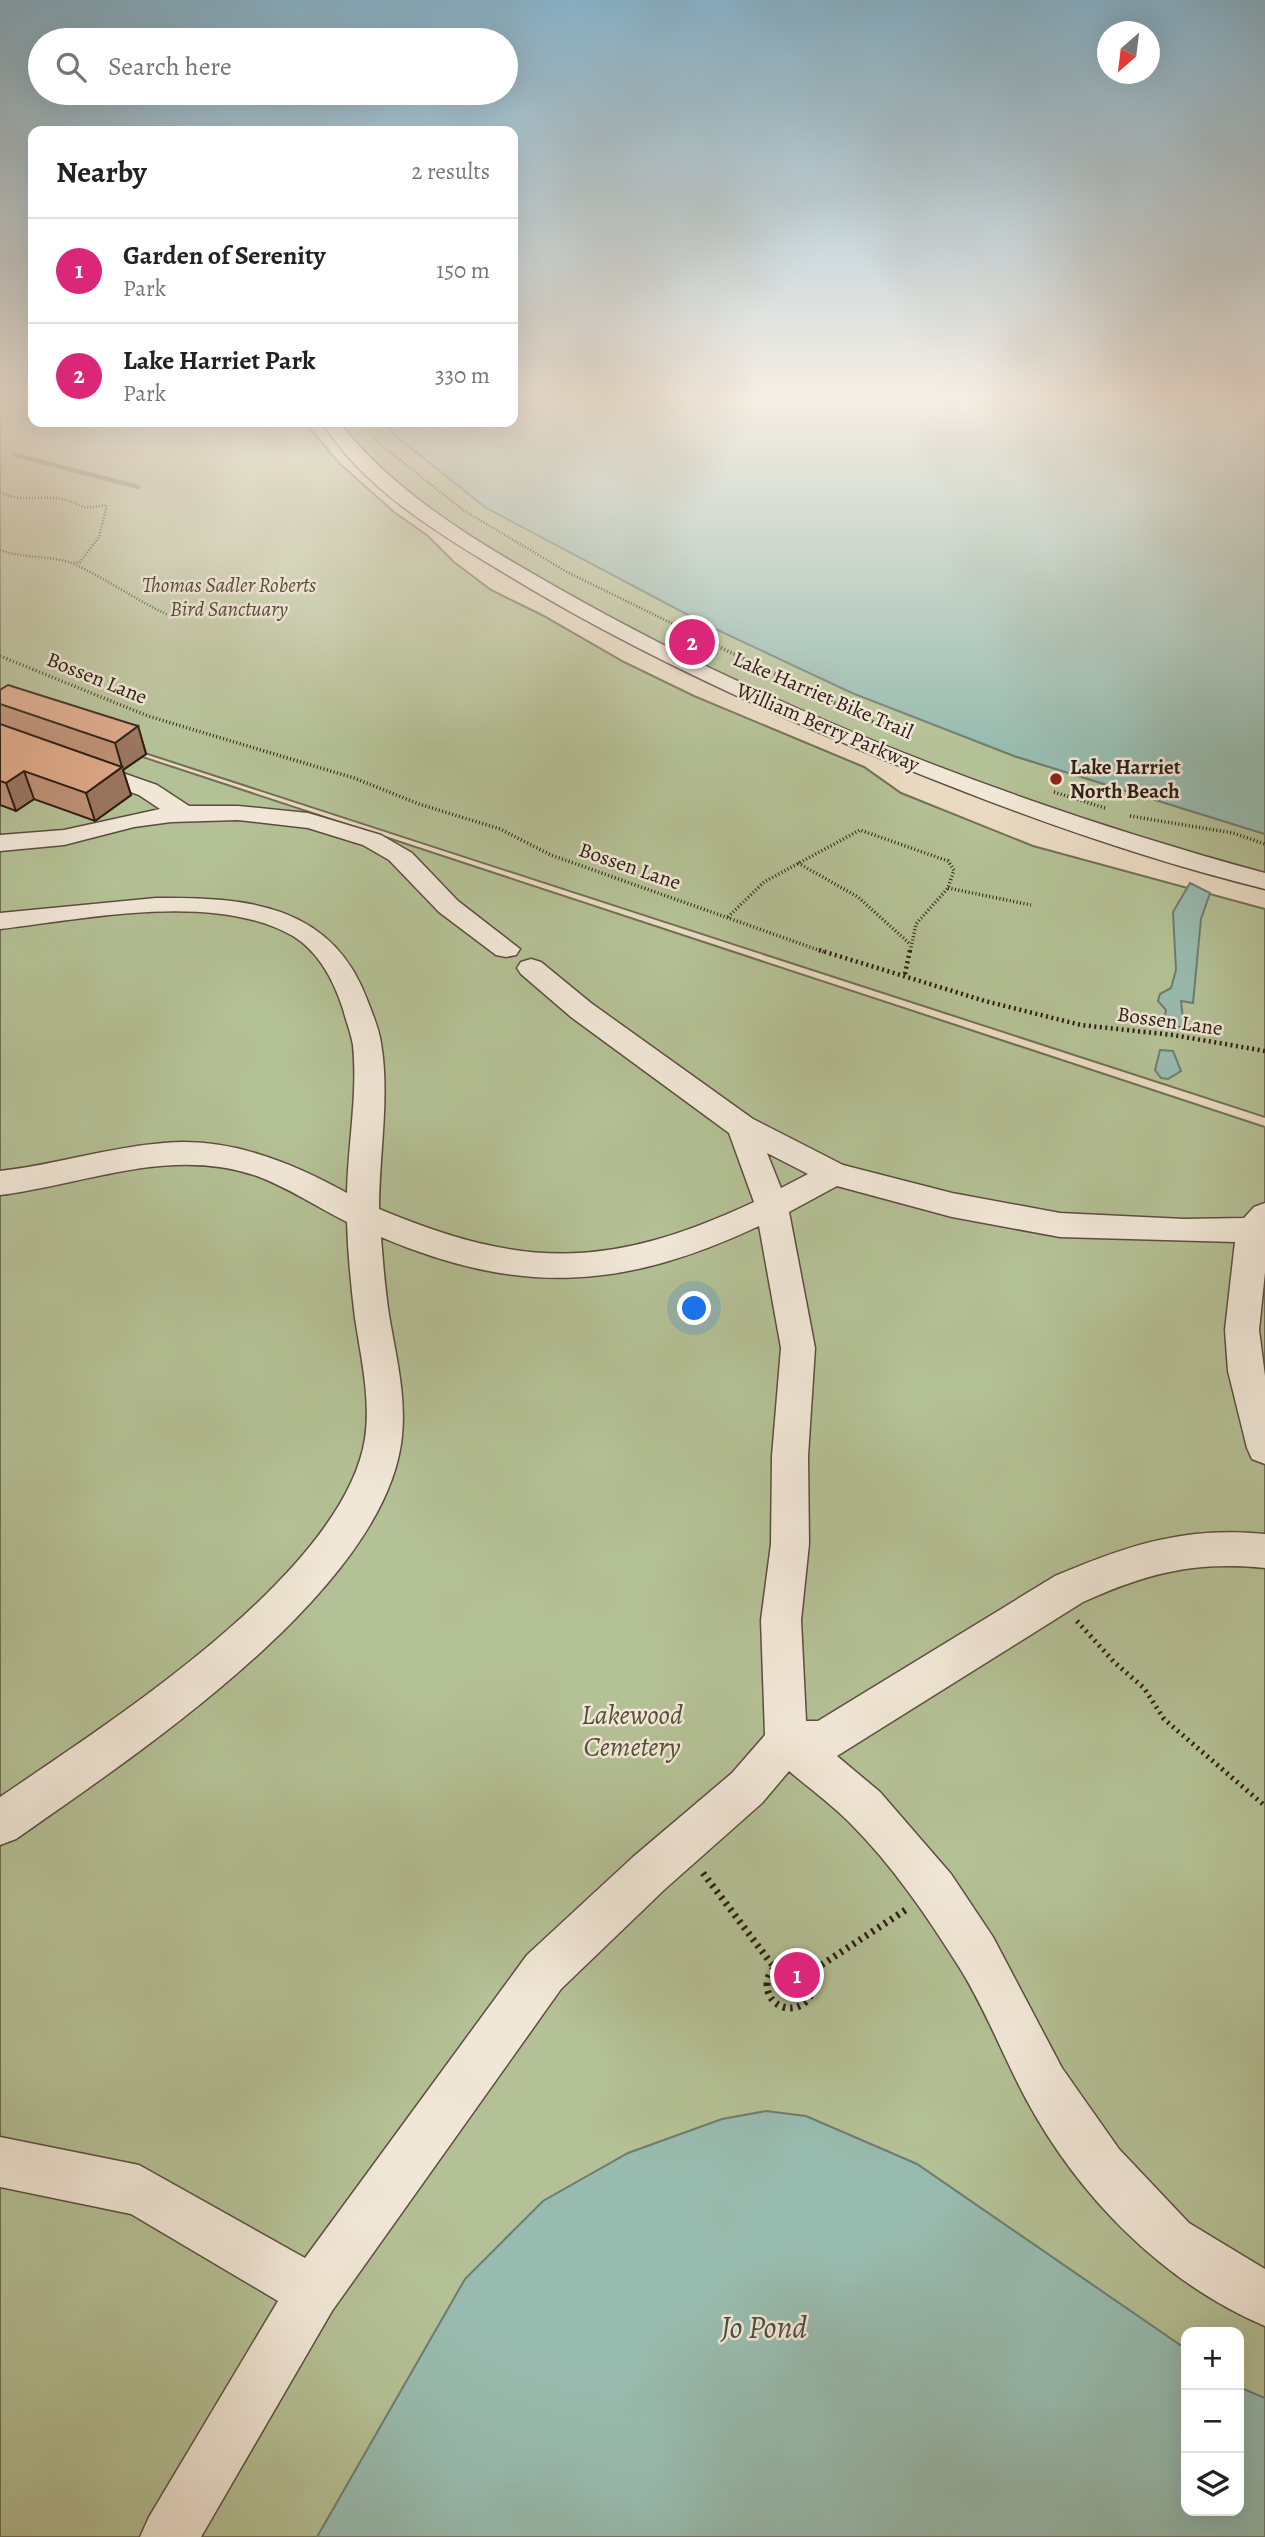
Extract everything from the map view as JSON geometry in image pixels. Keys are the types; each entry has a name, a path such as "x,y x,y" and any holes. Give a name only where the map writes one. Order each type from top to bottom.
{"street":[{"name":"William Berry Parkway","path":"426,511 457,535 594,618 676,659 902,760 1033,811 1140,847 1265,881"},
{"path":"0,737 148,790 186,815"},
{"path":"0,843 82,834 139,818 186,815 291,816 328,823 364,836 400,856 432,891 472,926 506,949 519,946 531,949 538,956 531,968 581,1010 742,1127 834,1174 952,1205 1060,1225 1184,1231 1259,1222 1242,1331 1246,1371 1265,1448"},
{"path":"0,820 48,838"},
{"path":"0,921 160,905 199,906 254,913 302,930 323,948 348,984 366,1039 369,1081 363,1216 369,1296 387,1402 383,1440 369,1487 325,1555 222,1662 0,1823"},
{"path":"169,2537 313,2292 544,1972 747,1788 786,1742 781,1620 790,1544 790,1456 798,1348 772,1208 742,1127"},
{"path":"0,1182 36,1180 127,1159 176,1153 218,1155 262,1166 296,1180 363,1216 461,1254 532,1265 573,1266 638,1258 772,1208 834,1174"},
{"path":"0,1199 36,1180"},
{"path":"786,1742 823,1741 1056,1597 1112,1569 1185,1547 1236,1547 1265,1551"},
{"path":"786,1742 865,1807 935,1891 977,1953 1045,2085 1101,2167 1171,2241 1265,2298"},
{"path":"0,2162 139,2190 313,2292"}],"path":[{"path":"0,550 18,556 80,562 91,549 102,528 105,511"},
{"path":"467,511 567,572 790,684 901,735"},
{"path":"72,563 143,604 175,618"},
{"name":"Bossen Lane","path":"0,656 148,716 354,778 419,804 500,829 551,855 852,962 905,974 985,1001 1081,1025 1173,1035 1265,1051"},
{"path":"1044,790 1070,795 1112,811"},
{"path":"1121,814 1233,833 1265,844"},
{"path":"728,917 764,881 860,830 948,861 954,870 947,888 916,924 905,974"},
{"path":"797,863 818,871 858,897 895,927 911,945"},
{"path":"947,888 1031,905"},
{"path":"1056,1597 1114,1662 1144,1688 1164,1719 1265,1806"},
{"path":"681,1845 774,1967"},
{"path":"809,1973 935,1891"},
{"path":"790,1961 801,1965 809,1973 812,1985 810,1997 802,2005 791,2009 779,2004 770,1995 768,1982 779,1962 790,1961"}],"green space":[{"name":"Thomas Sadler Roberts Bird Sanctuary","path":"0,511 393,511 428,536 454,562 491,590 542,615 624,662 694,696 864,767 901,793 1033,846 1265,909 1265,1117 0,706"},
{"path":"430,511 541,511 1014,756 1265,834 1265,881 1140,847 742,690 457,535"},
{"name":"Lakewood Cemetery","path":"0,710 1265,1127 1265,2537 0,2537"}],"water":[{"path":"492,511 1265,511 1265,834 1014,756 852,693 707,625"},
{"path":"1190,883 1210,893 1201,919 1193,1003 1181,1001 1184,1027 1172,1027 1161,1023 1156,1017 1165,1015 1166,1010 1158,1001 1160,994 1171,988 1176,970 1173,912"},
{"path":"1160,1050 1173,1051 1181,1071 1168,1079 1161,1078 1155,1070"},
{"name":"Jo Pond","path":"766,2111 806,2116 917,2164 1181,2346 1181,2516 1244,2516 1244,2389 1265,2398 1265,2537 317,2537 465,2279 543,2201 628,2153 722,2119"}],"building":[{"path":"8,685 138,726 115,743 0,704 0,690"},
{"path":"0,724 122,767 86,793 24,771 6,783 0,781"}],"place":[{"name":"Lake Harriet Park","path":"692,642"},
{"name":"Lake Harriet North Beach","path":"1056,779"},
{"name":"Garden of Serenity","path":"797,1975"}]}
